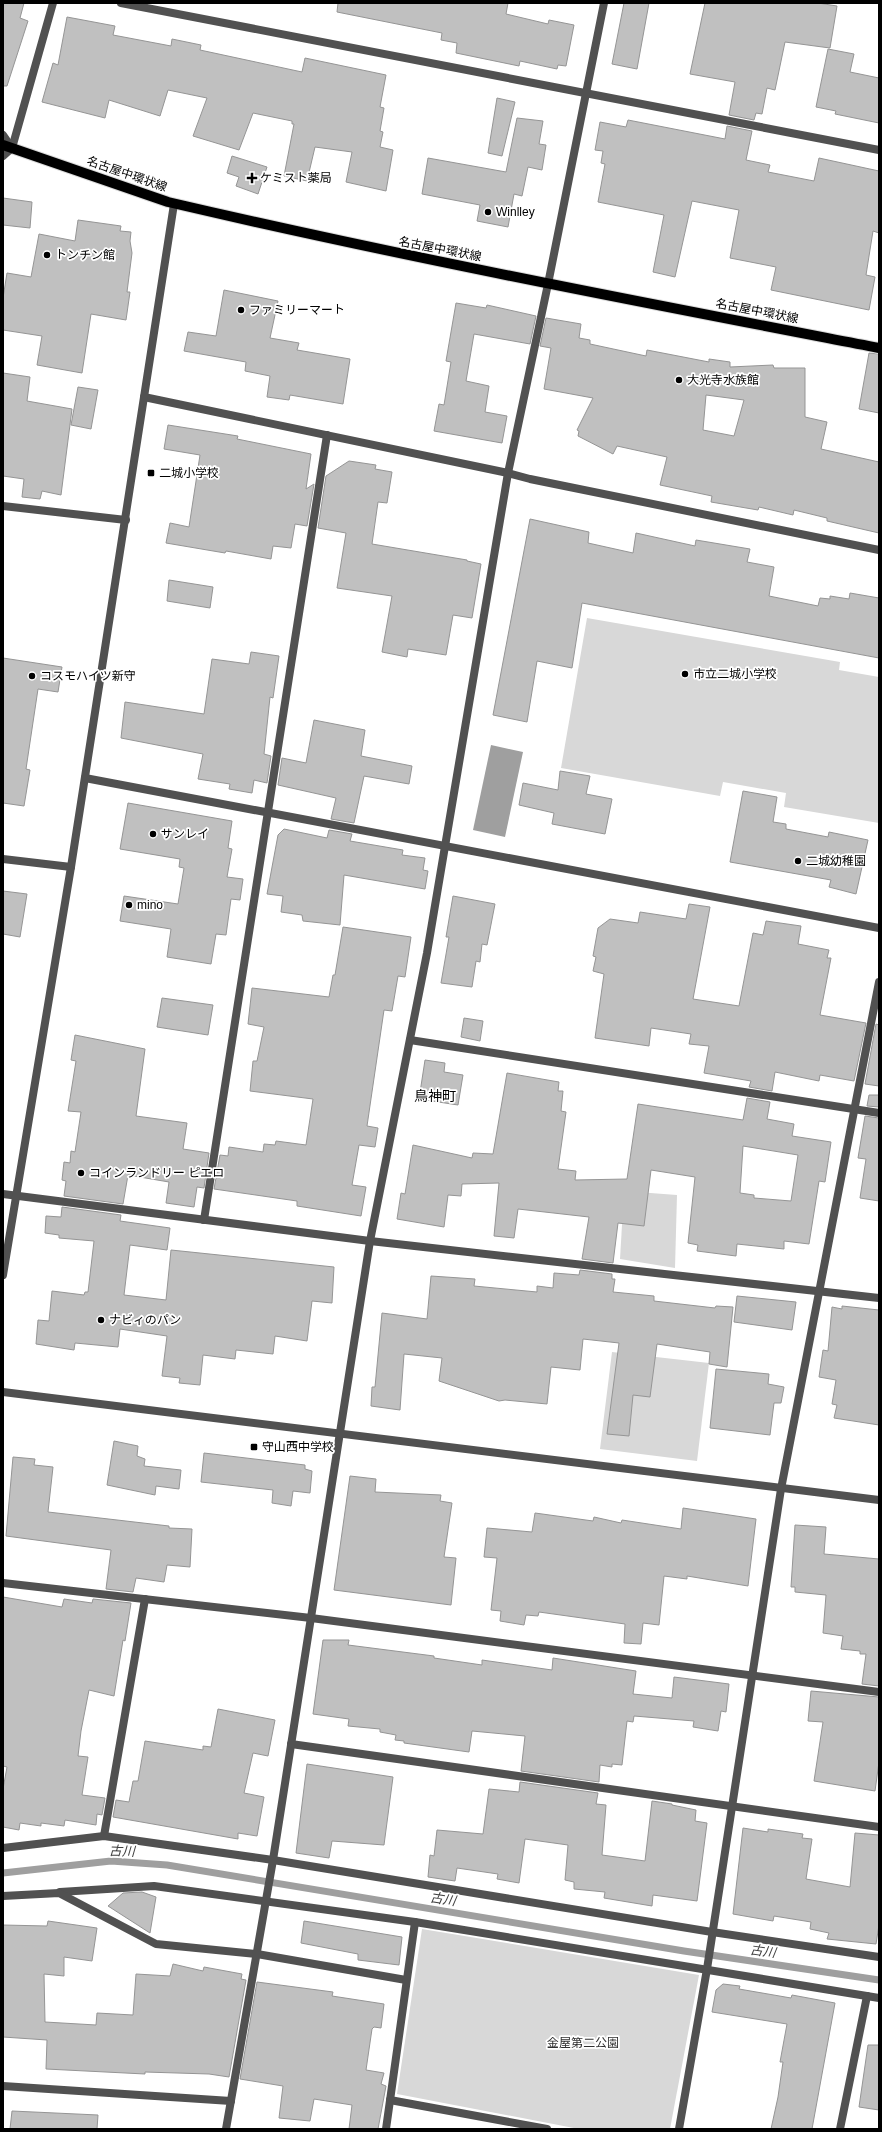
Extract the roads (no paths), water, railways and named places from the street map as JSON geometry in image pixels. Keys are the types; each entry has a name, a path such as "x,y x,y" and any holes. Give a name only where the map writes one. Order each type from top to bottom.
{"main road":[{"name":"名古屋中環状線","path":"7,146 174,204 319,238 879,348"}],"street":[{"path":"3,156 53,3"},
{"path":"121,3 879,150"},
{"path":"226,2129 273,1860 370,1241 410,1040 508,473 548,284 604,3"},
{"path":"3,135 7,146"},
{"path":"3,1275 71,867 174,204"},
{"path":"144,397 508,473 530,479 879,550"},
{"path":"204,1220 327,435"},
{"path":"3,506 126,520"},
{"path":"85,778 879,928"},
{"path":"3,859 71,867"},
{"path":"679,2129 707,1969 781,1489 879,982"},
{"path":"410,1040 879,1113"},
{"path":"3,1194 370,1241 879,1298"},
{"path":"3,1392 879,1500"},
{"path":"3,1583 311,1618 879,1692"},
{"path":"104,1836 146,1599"},
{"path":"291,1744 879,1826"},
{"path":"3,1848 104,1836 273,1860 711,1936 879,1957"},
{"path":"3,1896 154,1886 415,1922 879,1998"},
{"path":"59,1892 156,1944 257,1954 406,1980"},
{"path":"386,2129 415,1922"},
{"path":"840,2129 867,1996"},
{"path":"3,2086 231,2101"},
{"path":"390,2100 547,2129"}],"waterway":[{"name":"古川","path":"3,1873 111,1861 167,1865 684,1951 879,1980"}],"place":[{"name":"ケミスト薬局","path":"252,178"},
{"name":"Winlley","path":"488,212"},
{"name":"トンチン館","path":"47,255"},
{"name":"ファミリーマート","path":"241,310"},
{"name":"大光寺水族館","path":"679,380"},
{"name":"二城小学校","path":"151,473"},
{"name":"市立二城小学校","path":"685,674"},
{"name":"コスモハイツ新守","path":"32,676"},
{"name":"サンレイ","path":"153,834"},
{"name":"二城幼稚園","path":"798,861"},
{"name":"mino","path":"129,905"},
{"name":"コインランドリー ピエロ","path":"81,1173"},
{"name":"ナビィのパン","path":"101,1320"},
{"name":"守山西中学校","path":"254,1447"}],"district":[{"name":"鳥神町","path":"435,1096"}],"park label":[{"name":"金屋第二公園","path":"583,2043"}]}
